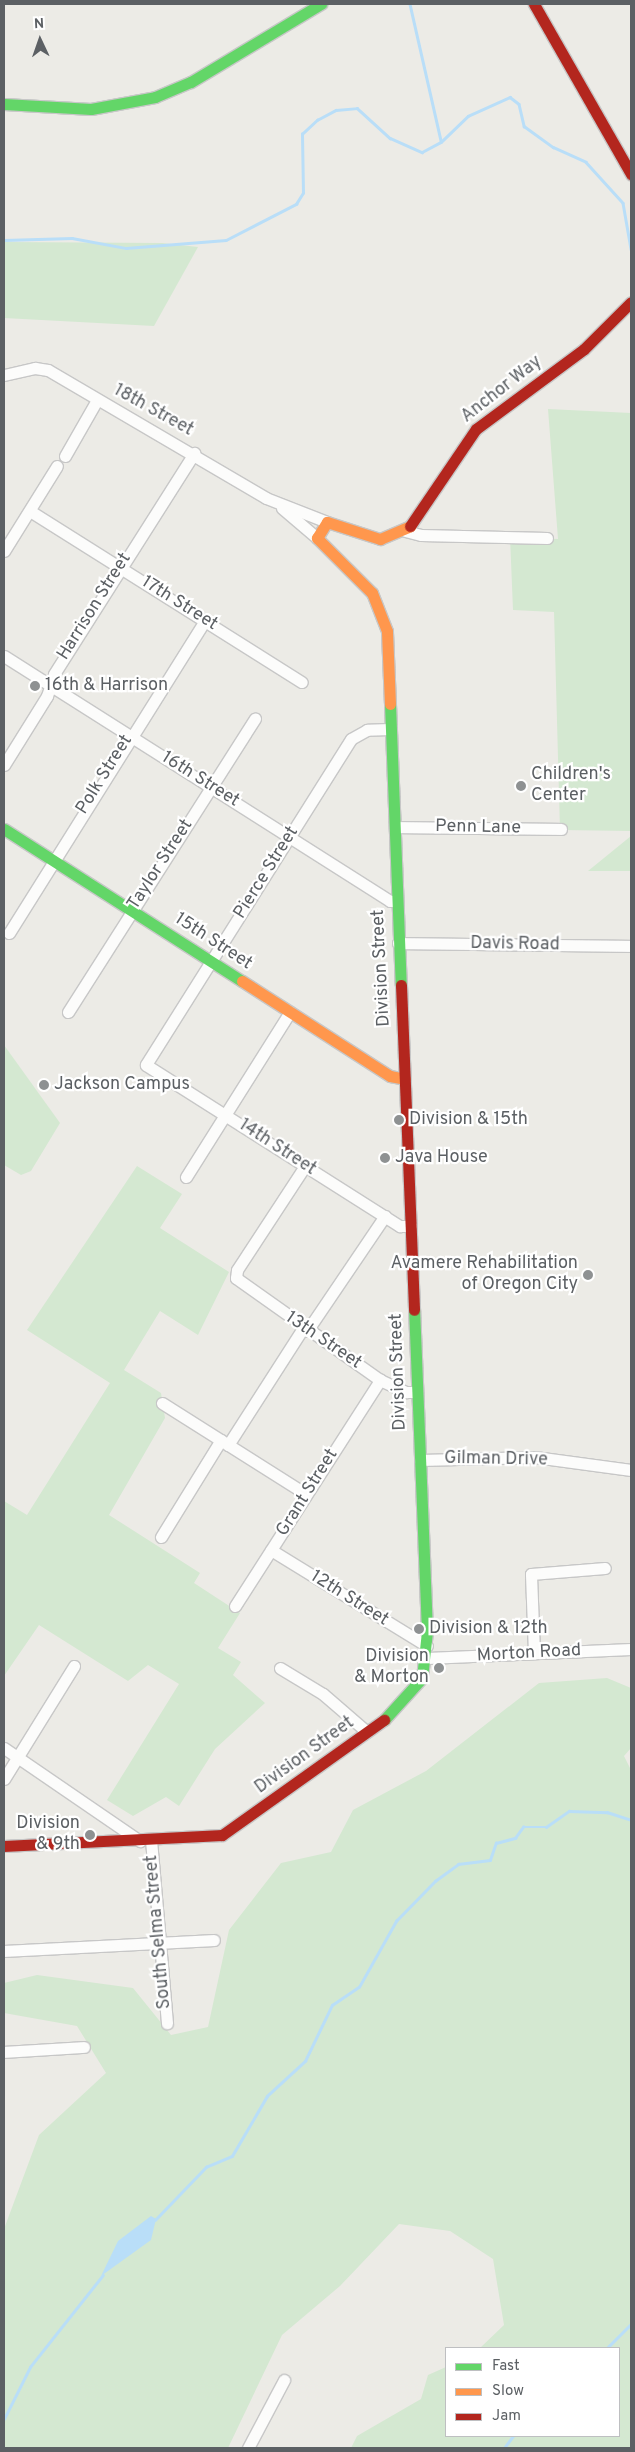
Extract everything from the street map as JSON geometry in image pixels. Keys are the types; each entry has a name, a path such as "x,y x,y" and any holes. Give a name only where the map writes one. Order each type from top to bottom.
{"street":[{"path":"4,104 92,109 155,97 191,82 321,4"},
{"path":"534,4 631,174"},
{"name":"Anchor Way","path":"406,531 422,514 476,429 575,356 631,302"},
{"name":"18th Street","path":"4,375 35,368 48,370 96,400 194,454 279,505 317,538 372,593"},
{"path":"66,456 96,400"},
{"name":"Harrison Street","path":"4,765 120,568 194,454"},
{"path":"4,551 57,466"},
{"name":"18th Street","path":"279,505 380,539 406,531"},
{"name":"17th Street","path":"30,511 302,682"},
{"path":"317,538 327,522"},
{"path":"406,531 421,535 547,538"},
{"name":"Division Street","path":"4,1846 146,1840 222,1834 367,1732 412,1696 427,1652 386,631 372,593"},
{"name":"Polk Street","path":"9,933 130,736 205,620"},
{"name":"16th Street","path":"4,656 390,901 396,901"},
{"name":"Taylor Street","path":"68,1012 131,910 255,719"},
{"name":"Pierce Street","path":"146,1065 358,733 390,728"},
{"name":"Penn Lane","path":"394,827 560,829"},
{"name":"15th Street","path":"4,829 390,1076 405,1079"},
{"name":"Davis Road","path":"398,943 631,946"},
{"path":"186,1177 290,1012"},
{"name":"14th Street","path":"146,1065 400,1226 411,1226"},
{"name":"13th Street","path":"305,1166 236,1270 236,1278 305,1330 380,1380 406,1392 417,1392"},
{"path":"161,1537 385,1216"},
{"name":"Grant Street","path":"236,1606 380,1380"},
{"path":"162,1403 306,1494"},
{"name":"Gilman Drive","path":"420,1460 535,1457 631,1470"},
{"name":"12th Street","path":"271,1550 427,1652"},
{"path":"534,1653 531,1574 605,1568"},
{"name":"Morton Road","path":"427,1652 534,1653 631,1650"},
{"path":"4,1779 74,1666"},
{"path":"280,1668 323,1694 367,1732"},
{"path":"4,1748 146,1840"},
{"name":"South Selma Street","path":"146,1840 160,1943 167,2023"},
{"path":"4,1951 214,1940"},
{"path":"4,2052 84,2047"},
{"path":"248,2448 284,2380"}],"green space":[{"path":"4,242 162,243 198,247 154,326 4,318"},
{"path":"548,409 631,413 631,831 560,830 554,612 513,610 510,537 558,539"},
{"path":"631,836 631,871 588,871"},
{"path":"4,1045 60,1123 31,1171 21,1175 4,1165"},
{"path":"137,1166 182,1194 160,1228 229,1272 198,1335 160,1311 124,1370 161,1393 165,1418 109,1515 200,1573 194,1583 240,1613 218,1648 241,1662 233,1675 265,1703 215,1749 179,1806 166,1797 133,1816 107,1800 179,1684 148,1665 128,1681 39,1625 4,1676 4,1501 27,1515 110,1383 27,1330"},
{"path":"607,1678 631,1688 631,1748 624,1756 631,1770 631,2448 351,2448 357,2436 421,2399 428,2375 445,2367 445,2437 620,2437 620,2347 481,2347 504,2325 493,2259 450,2231 399,2224 340,2286 282,2335 228,2448 4,2448 4,2229 39,2135 106,2073 77,2026 4,2013 4,1983 37,1975 133,1988 171,2035 208,2027 229,1930 281,1863 331,1852 353,1810 426,1771 539,1683"}],"water":[{"path":"151,2216 156,2219 151,2240 101,2276 118,2241"}],"waterway":[{"path":"410,4 441,141"},
{"path":"4,240 72,238 126,248 226,240 296,204 303,193 302,134 317,120 336,110 357,108 390,138 422,152 441,142 468,116 510,97 519,104 524,126 553,147 586,162 623,203 631,249"},
{"path":"155,2220 206,2167 232,2156 267,2096 305,2061 332,2005 359,1987 396,1921 435,1881 458,1864 490,1860 496,1843 515,1838 523,1827 546,1827 569,1811 607,1812 631,1820"},
{"path":"4,2419 30,2367 103,2275"},
{"path":"608,2347 631,2324"},
{"path":"504,2448 512,2437"}],"traffic: fast":[{"path":"4,104 91,109 155,97 191,82 321,4"},
{"path":"390,704 401,985"},
{"path":"4,829 242,981"},
{"path":"384,1720 422,1678 427,1631 414,1310"}],"traffic: slow":[{"path":"390,704 387,631 372,593 317,538 327,522 380,539 410,526"},
{"path":"242,981 390,1076 405,1079"}],"traffic: jam":[{"path":"534,4 631,174"},
{"path":"410,526 476,429 584,349 631,302"},
{"path":"401,985 414,1310"},
{"path":"4,1846 222,1835 384,1720"}],"place":[{"name":"16th & Harrison","path":"35,686"},
{"name":"Children's Center","path":"521,786"},
{"name":"Jackson Campus","path":"44,1085"},
{"name":"Division & 15th","path":"399,1120"},
{"name":"Java House","path":"385,1158"},
{"name":"Avamere Rehabilitation of Oregon City","path":"588,1275"},
{"name":"Division & 12th","path":"419,1629"},
{"name":"Division & Morton","path":"439,1668"},
{"name":"Division & 9th","path":"90,1835"}]}
